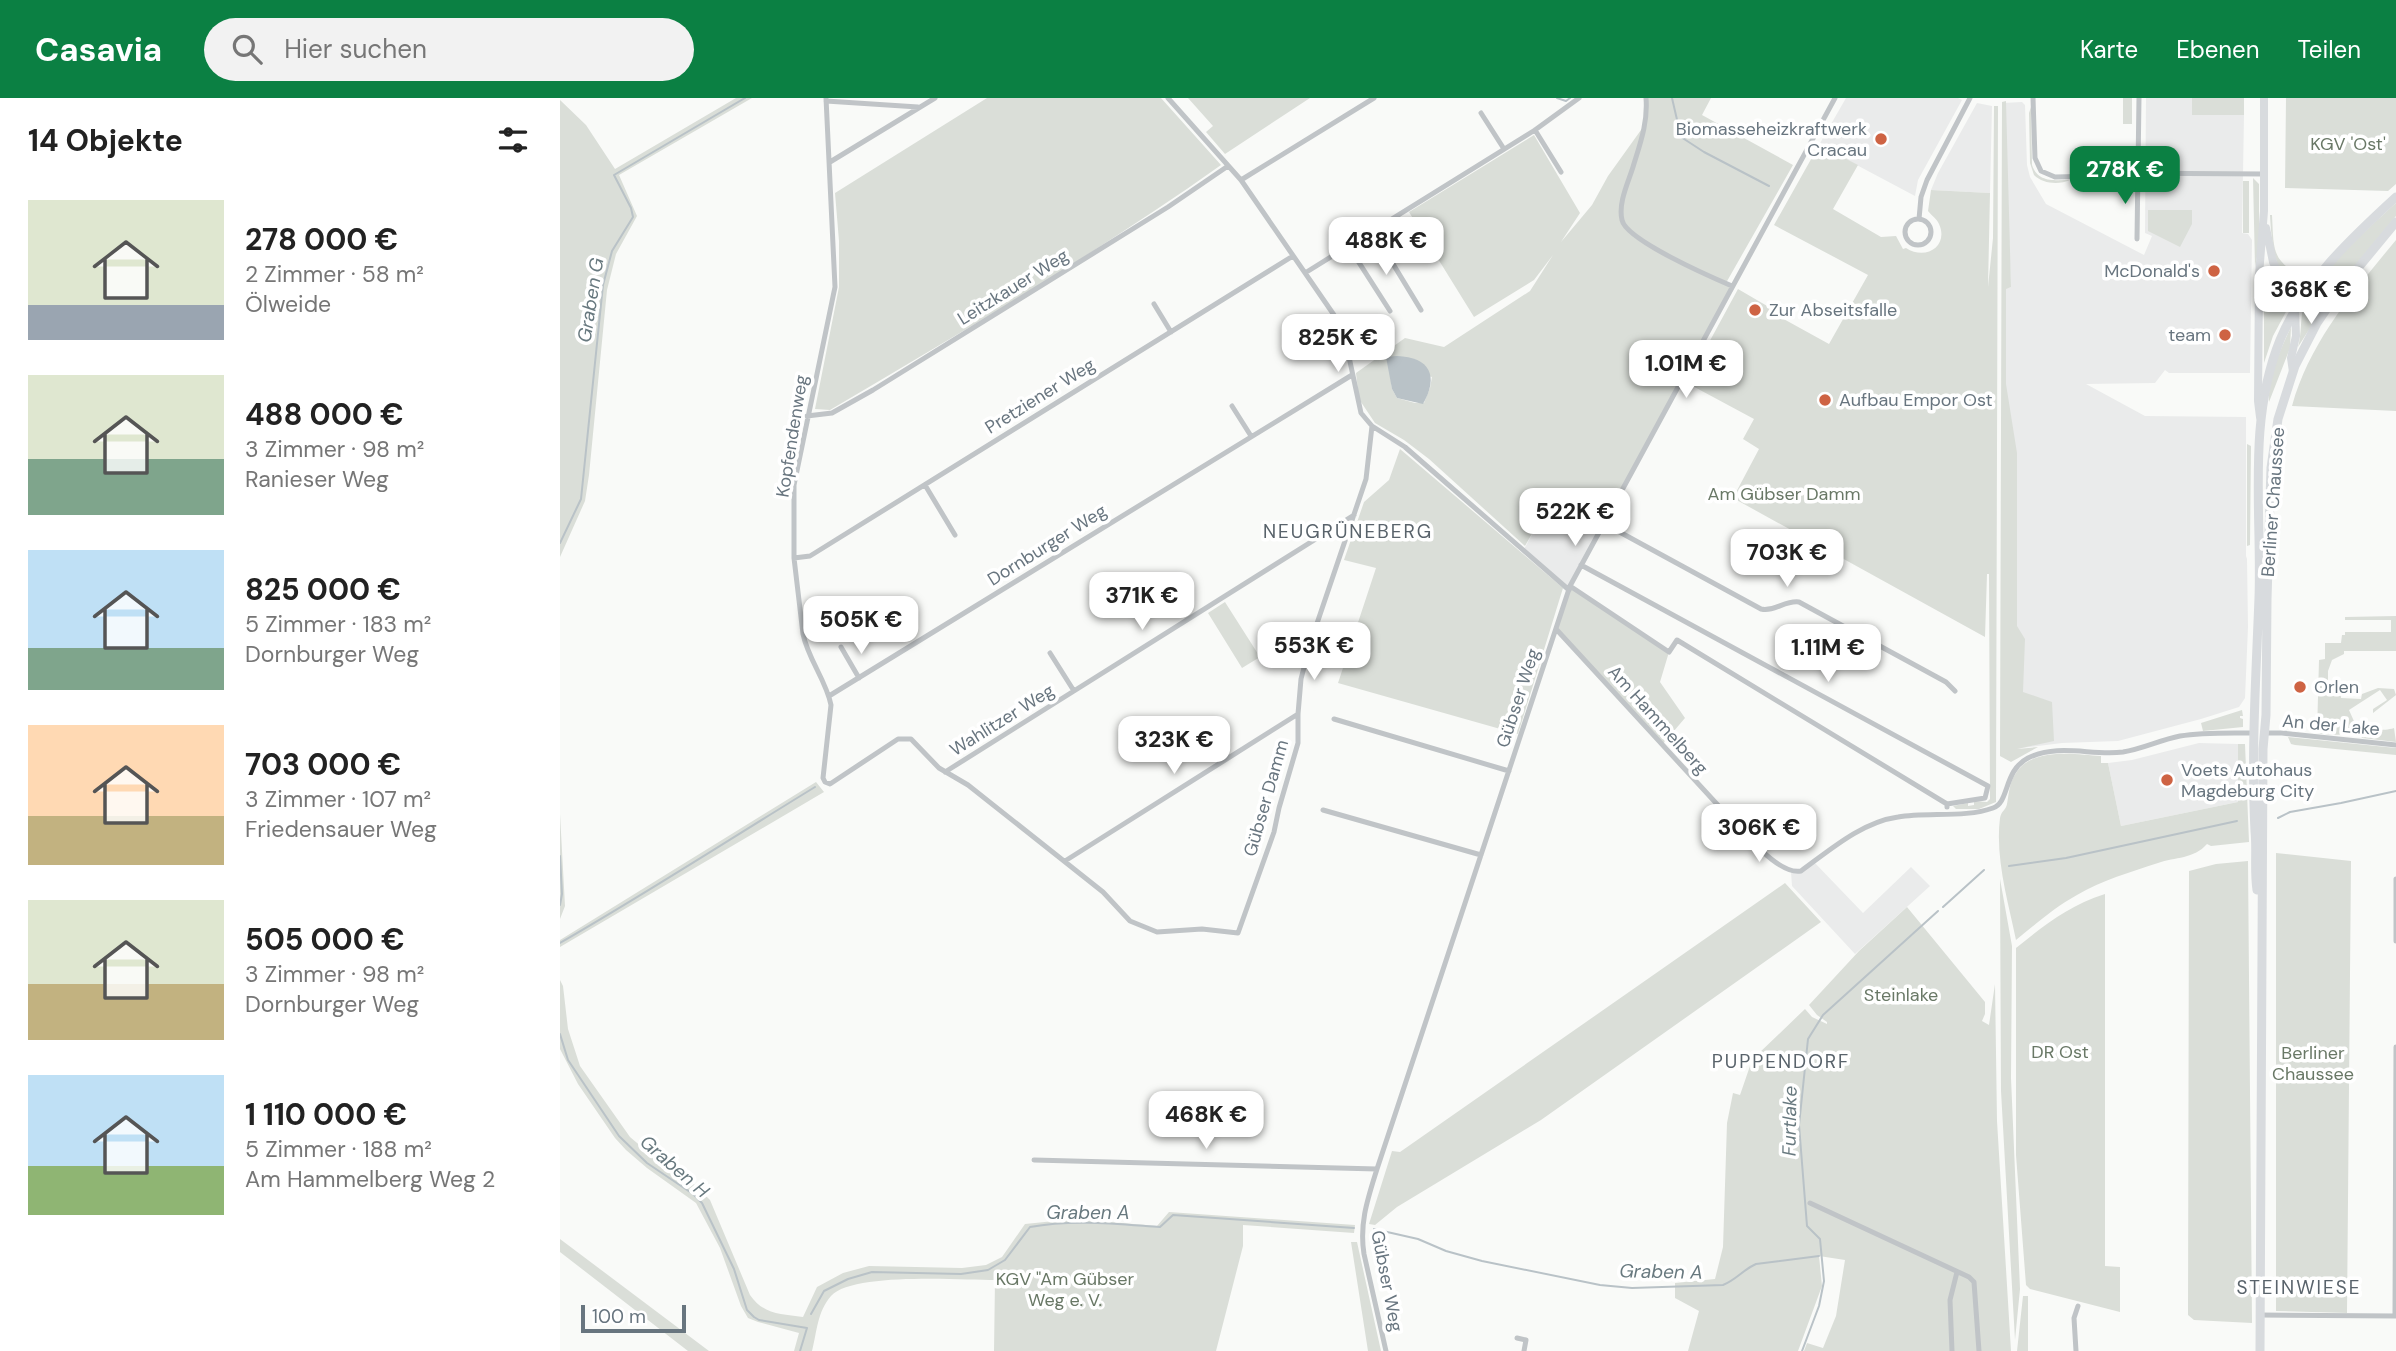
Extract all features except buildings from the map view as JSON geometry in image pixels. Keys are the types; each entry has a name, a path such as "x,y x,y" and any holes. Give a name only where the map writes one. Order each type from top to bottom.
{"main road":[{"name":"Berliner Chaussee","path":"2261,908 2256,874 2253,733 2259,588 2259,275 2263,220 2264,98"},
{"path":"2261,419 2271,364 2295,309 2332,259 2396,197"},
{"name":"Berliner Chaussee","path":"2260,1351 2261,908 2272,468 2278,419 2293,372 2291,358 2296,336 2295,309 2277,271 2263,220"},
{"path":"2293,372 2306,343 2328,306 2396,222"},
{"path":"2259,275 2277,271"}],"street":[{"path":"830,162 935,98"},
{"path":"1168,98 1241,180 1341,329 1361,413 1372,426 1405,447 1569,588 1669,652 1678,640 1947,804 1985,798 1988,786 1581,565"},
{"path":"1241,180 1374,98"},
{"path":"1305,273 1535,130 1579,98"},
{"path":"1646,98 1646,123 1625,193 1622,223 1631,234 1645,243 1732,286"},
{"name":"Gübser Weg","path":"1386,1351 1361,1238 1362,1221 1569,588 1835,98"},
{"path":"1919,219 1921,197 1927,180 1969,98"},
{"path":"2033,98 2035,158 2044,174 2055,177 2138,173 2264,174"},
{"path":"2137,239 2139,98"},
{"path":"826,99 919,107"},
{"name":"Kopfendenweg","path":"826,99 835,287 794,485 794,558 806,646 831,705 823,778 830,784 898,739 905,738 916,743 944,772 968,785 1103,892 1130,922 1157,932 1202,929 1238,933"},
{"path":"1481,113 1504,149"},
{"path":"1535,130 1561,172"},
{"name":"Leitzkauer Weg","path":"807,416 832,413 873,390 1168,207 1228,166"},
{"path":"1919,219 1926,222 1932,232 1927,243 1919,246 1912,244 1905,235 1908,223 1919,219"},
{"path":"1373,231 1421,310"},
{"path":"1349,247 1390,311"},
{"name":"Pretziener Weg","path":"794,558 810,556 1293,256"},
{"path":"1154,304 1171,332"},
{"name":"Dornburger Weg","path":"829,696 1352,375"},
{"path":"1231,406 1251,436"},
{"name":"Gübser Damm","path":"1238,933 1274,832 1298,743 1301,679 1310,644 1366,479 1372,426"},
{"path":"925,485 955,535"},
{"name":"Wahlitzer Weg","path":"944,772 1354,515"},
{"path":"1603,523 1761,609 1771,610 1788,602 1800,602 1946,681 1955,691"},
{"name":"Am Hammelberg","path":"1556,629 1738,827 1788,871 1801,871 1860,830 1881,821 1899,816 1981,811 1997,807 2003,800 2015,768 2026,759 2043,753 2068,750 2115,752 2181,736 2264,733"},
{"path":"841,647 859,678"},
{"name":"Wahlitzer Weg","path":"1050,653 1074,691"},
{"path":"1065,861 1298,714"},
{"path":"1334,719 1509,771"},
{"name":"An der Lake","path":"2264,733 2396,745"},
{"path":"1947,804 1948,813"},
{"path":"1323,810 1481,855"},
{"path":"2396,878 2396,941"},
{"path":"2260,1315 2395,1316 2396,1047"},
{"path":"1034,1160 1377,1169"},
{"path":"1810,1203 1969,1277 1974,1282 1979,1351"},
{"path":"1952,1351 1950,1300 1957,1272"},
{"path":"2077,1351 2074,1318 2078,1307"},
{"path":"1517,1338 1526,1340 1524,1351"}],"shaded area":[{"path":"1846,98 1962,100 1918,180 1915,196 1819,145"},
{"path":"2146,98 2192,98 2193,115 2244,115 2242,233 2248,234 2252,240 2250,373 2169,373 2165,370 2155,383 2086,384 2145,416 2246,417 2248,627 2245,698 2239,707 2118,741 2062,743 2005,750 2006,288 2011,287 2003,103 2022,102 2025,105 2027,165 2030,177 2046,204 2144,255 2152,236 2145,233"},
{"path":"1977,103 1992,106 1990,193 1931,190 1938,173"},
{"path":"1386,357 1417,360 1428,370 1430,385 1423,404 1397,398 1392,389"},
{"path":"1550,501 1603,523 1569,590 1523,551"},
{"path":"2199,743 2238,744 2238,802 2121,826 2108,763 2132,760"},
{"path":"1814,862 1863,913 1911,867 1930,886 1855,954 1792,886 1791,872 1797,872"}],"green space":[{"path":"736,98 752,98 619,175 637,216 616,254 607,290 585,501 560,557 560,100 586,125 615,169"},
{"path":"987,98 1161,98 1221,165 1126,230 979,322 830,410 815,409 839,287 835,193"},
{"path":"1188,98 1310,98 1225,154 1206,132 1213,126"},
{"path":"1646,98 1711,98 1702,115 1793,165 1726,283 1732,286 1603,523 1550,502 1525,546 1429,459 1375,423 1359,399 1356,373 1405,338 1444,347 1530,291 1553,255 1534,280 1474,317 1409,212 1534,135 1580,213 1561,242 1592,205 1608,176 1646,123","holes":["1389,365 1432,377 1424,403 1397,398 1392,389"]},
{"path":"2123,98 2132,98 2132,124 2123,124"},
{"path":"2192,98 2244,98 2244,115 2192,115"},
{"name":"KGV 'Ost'","path":"2286,98 2396,98 2396,184 2388,191 2285,188"},
{"path":"2006,101 2011,287 2006,289 2006,384 2017,453 2017,626 2025,639 2023,692 2052,702 2054,741 2017,749 2038,747 2011,762 2000,756 2002,102"},
{"name":"Am Gübser Damm","path":"1994,106 1998,106 1996,802 1979,809 1956,809 1953,806 1968,803 1968,806 1974,805 1974,801 1987,802 1990,799 1989,574 1985,637 1733,498 1759,449 1743,439 1754,419 1687,383 1738,289 1781,314 1780,317 1829,344 1868,275 1774,225 1819,145 1858,165 1833,209 1881,237 1896,236 1903,249 1928,252 1938,245 1941,239 1939,224 1928,211 1931,190 1990,193 1988,287 1993,238"},
{"path":"2031,107 2032,165 2035,171 2042,178 2070,180 2051,183 2034,175 2030,163"},
{"path":"2123,150 2132,153 2132,169 2121,168 2117,164 2117,152"},
{"path":"2253,178 2259,184 2259,247 2255,267"},
{"path":"2243,181 2249,181 2249,233 2243,233"},
{"path":"2396,203 2396,216 2331,295 2298,347 2304,304 2310,292 2345,251"},
{"path":"2148,210 2192,210 2192,224 2180,247 2148,231"},
{"path":"2270,215 2277,254 2287,267 2307,279 2301,286 2292,284 2280,269 2273,246"},
{"path":"2396,240 2396,411 2292,406 2300,382 2322,338 2349,298"},
{"path":"2269,278 2280,284 2289,306 2273,336 2264,363 2264,282"},
{"path":"2291,327 2290,348 2269,402 2272,374"},
{"path":"2247,444 2251,446 2250,545 2247,546"},
{"path":"1400,449 1563,588 1518,734 1338,683 1376,568 1344,560 1364,502 1389,480"},
{"path":"1570,586 1669,652 1660,682 1685,718 1662,745 1556,629"},
{"path":"1225,602 1260,657 1242,668 1208,613"},
{"path":"2396,616 2396,651 2344,651 2344,654 2332,660 2328,671 2328,690 2340,688 2341,698 2361,699 2362,694 2378,688 2394,689 2396,695 2373,713 2373,709 2387,700 2380,690 2349,710 2357,728 2348,733 2317,733 2319,660 2325,659 2325,643 2341,643 2345,632 2391,632 2391,620 2345,620 2345,617"},
{"path":"2242,710 2243,716 2240,718 2243,719 2243,727 2203,731 2201,723"},
{"path":"2394,728 2396,742 2361,736 2368,732"},
{"path":"2288,737 2396,748 2396,755 2295,745 2291,744"},
{"path":"2238,744 2245,744 2249,842 2211,846 2207,844 2190,855 2106,881 2061,905 2016,940 2003,879 1999,833 2001,816 2012,781 2023,765 2032,759 2055,754 2101,756 2101,763 2108,763 2121,826 2238,802"},
{"path":"816,782 824,792 560,947 560,940"},
{"path":"560,814 565,906 560,919"},
{"name":"Berliner Chaussee","path":"2276,853 2351,861 2347,1313 2276,1311"},
{"path":"2248,861 2252,1323 2194,1320 2188,1315 2189,871 2216,864"},
{"path":"2000,879 2012,946 2011,1078 2020,1289 2015,1340 2001,1091"},
{"path":"1785,883 1821,922 1541,1120 1397,1207 1375,1225 1369,1224 1392,1151 1400,1152"},
{"name":"DR Ost","path":"2105,894 2105,1266 2120,1267 2120,1312 2030,1289 2026,1285 2016,1155 2016,948 2068,910"},
{"name":"Steinlake","path":"1907,907 1985,1002 1982,1021 1989,1025 1995,984 1997,1121 2011,1351 1804,1351 1807,1343 1823,1348 1836,1316 1845,1260 1819,1256 1822,1286 1798,1351 1688,1351 1699,1311 1675,1298 1675,1283 1715,1279 1723,1247 1727,1123 1733,1093 1740,1095 1750,1066 1757,1055 1805,1009 1812,1017 1827,1024 1809,1005 1859,951"},
{"name":"KGV \"Am Gübser Weg e. V.","path":"560,980 568,1029 580,1066 630,1137 695,1185 710,1200 750,1295 767,1310 803,1317 817,1287 843,1273 869,1266 962,1268 986,1265 1002,1257 1025,1224 1074,1219 1157,1226 1169,1212 1355,1225 1354,1233 1243,1225 1243,1246 1216,1351 994,1351 995,1280 908,1279 861,1283 843,1288 826,1302 818,1322 812,1351 794,1351 799,1333 748,1318 720,1248 696,1203 626,1150 578,1084 560,1049"},
{"path":"560,1239 709,1351 688,1351 560,1252"},
{"path":"1351,1242 1357,1242 1381,1351 1368,1351"},
{"path":"2023,1296 2028,1296 2028,1351 2017,1351"}],"waterway":[{"name":"Graben G","path":"560,543 581,499 603,285 612,251 633,217 614,175 745,98"},
{"path":"1557,98 1566,101 1570,98"},
{"path":"1672,98 1681,137 1769,186"},
{"name":"Graben H","path":"560,943 815,787"},
{"name":"Furtlake","path":"2278,818 2290,812 2396,791"},
{"name":"Furtlake","path":"2009,866 2066,858 2237,821"},
{"name":"Graben G","path":"560,856 560,905"},
{"name":"Furtlake","path":"1943,907 1984,870"},
{"name":"Furtlake","path":"1802,1351 1819,1306 1824,1281 1820,1239 1807,1226 1799,1125 1808,1039 1823,1015 1938,911"},
{"name":"Graben H","path":"560,1034 568,1060 619,1136 647,1163 702,1203 734,1269 747,1310 759,1320 807,1328 800,1351"},
{"name":"Graben A","path":"811,1314 824,1291 848,1279 872,1272 961,1274 988,1270 1005,1260 1030,1227 1079,1223 1160,1227 1173,1215 1354,1228"},
{"name":"Graben A","path":"1374,1229 1418,1239 1446,1251 1482,1261 1600,1285 1632,1288 1723,1285 1756,1264 1819,1256"}],"place":[{"name":"Biomasseheizkraftwerk Cracau","path":"1881,139"},
{"name":"McDonald's","path":"2214,271"},
{"name":"Zur Abseitsfalle","path":"1755,310"},
{"name":"team","path":"2225,335"},
{"name":"Aufbau Empor Ost","path":"1825,400"},
{"name":"Orlen","path":"2300,687"},
{"name":"Voets Autohaus Magdeburg City","path":"2167,780"}],"district":[{"name":"NEUGRÜNEBERG","path":"1348,531"},
{"name":"PUPPENDORF","path":"1781,1061"},
{"name":"STEINWIESE","path":"2299,1287"}]}
